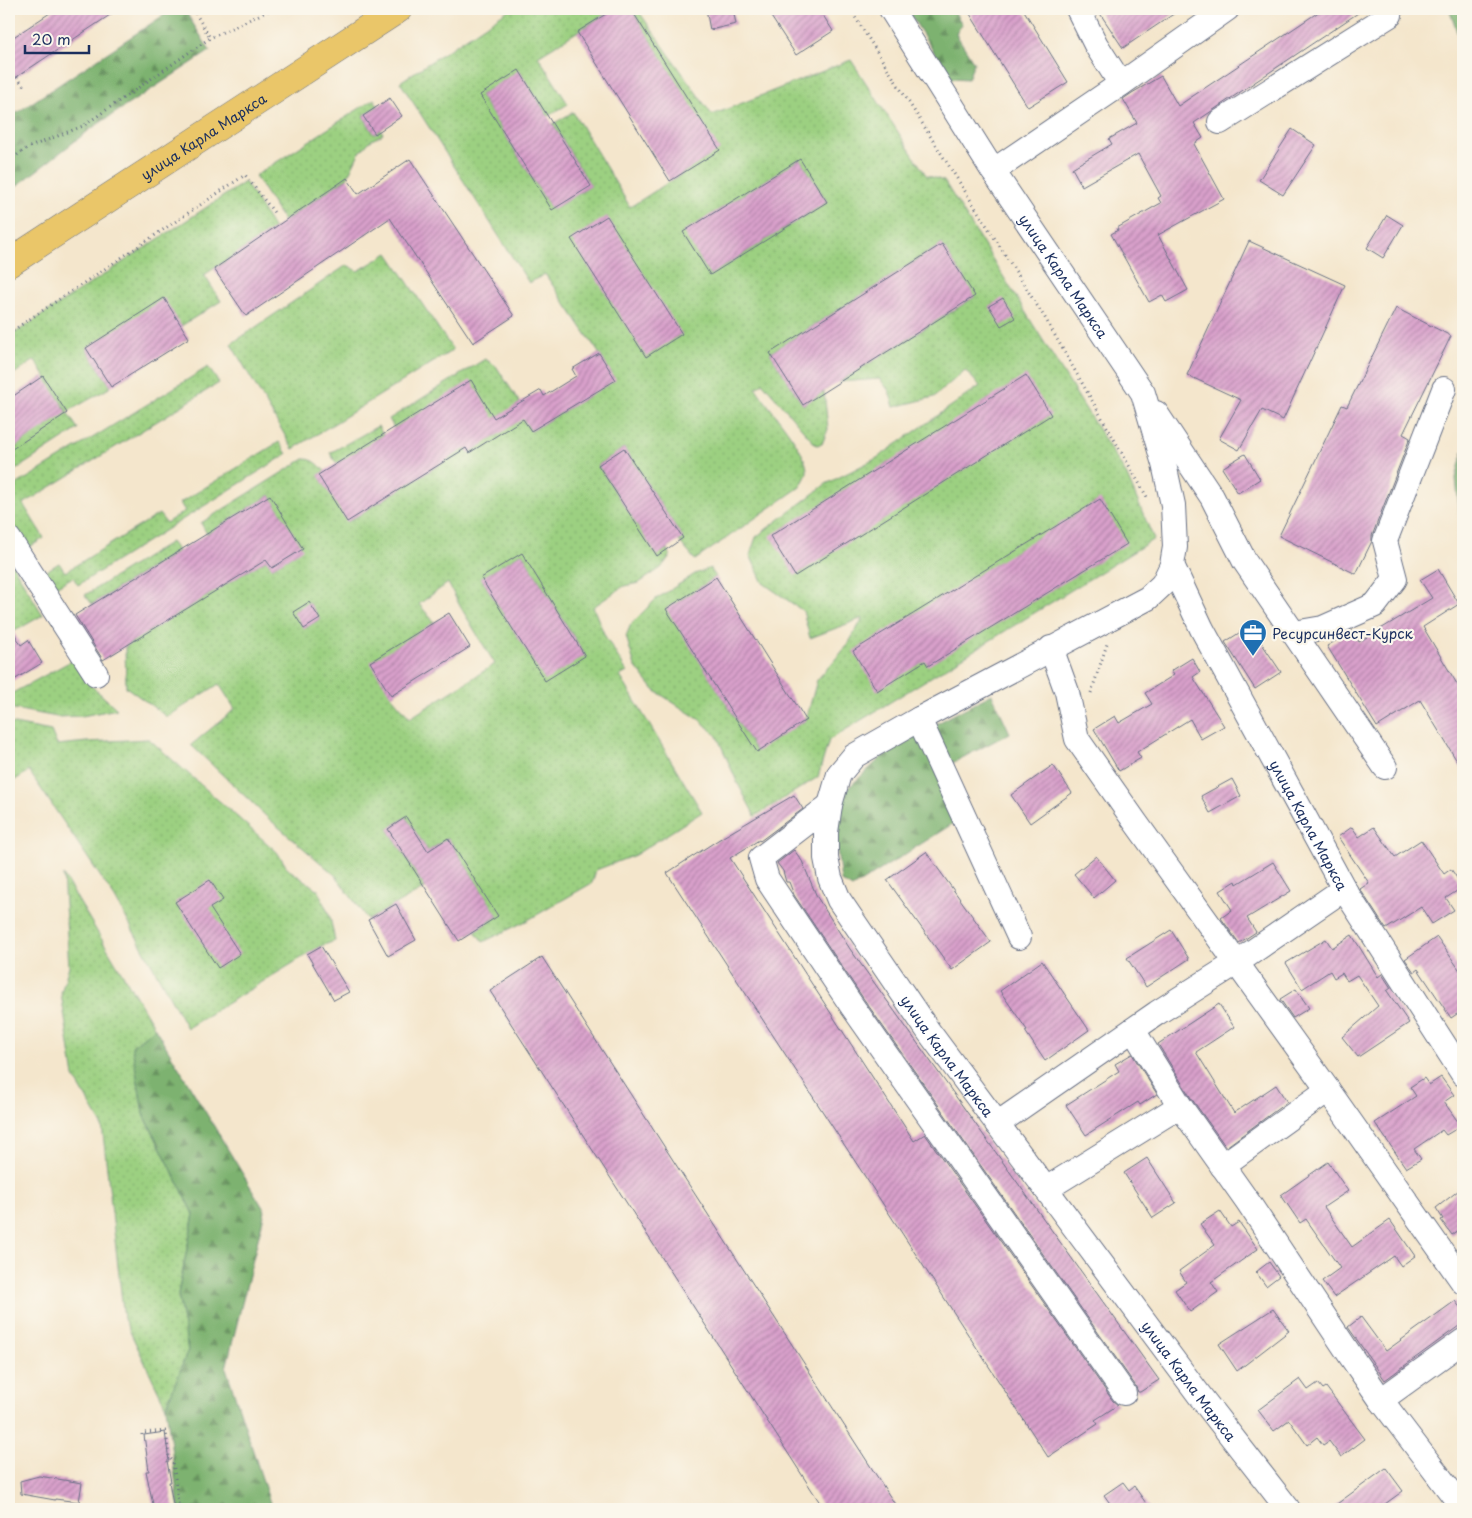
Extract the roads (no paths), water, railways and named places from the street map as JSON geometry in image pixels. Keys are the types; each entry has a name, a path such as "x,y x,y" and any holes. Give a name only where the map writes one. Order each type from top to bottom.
{"main road":[{"name":"улица Карла Маркса","path":"9,263 398,9"}],"street":[{"name":"улица Карла Маркса","path":"891,9 993,172 1143,393 1174,505 1175,547 1172,565 1163,584 1148,598 1051,648 854,756 839,774 830,806 826,832 826,858 830,878 839,900 929,1032 1203,1400 1288,1509"},
{"path":"1078,9 1096,45 1121,84"},
{"path":"993,172 1227,9"},
{"path":"1220,122 1390,14 1388,9"},
{"path":"1294,633 1323,628 1375,605 1395,579 1385,541 1444,389"},
{"path":"1143,393 1212,497 1245,562 1385,767"},
{"path":"9,539 96,674"},
{"name":"улица Карла Маркса","path":"1172,565 1191,609 1344,889 1463,1074"},
{"path":"1051,648 1067,692 1077,739 1463,1282"},
{"path":"919,719 1019,937"},
{"path":"830,806 761,858 767,879 852,1006 1124,1393"},
{"path":"997,1124 1133,1030 1236,963 1344,889"},
{"path":"1133,1030 1180,1106 1381,1400 1463,1508"},
{"path":"1222,1166 1328,1090"},
{"path":"1046,1189 1180,1106"},
{"path":"1381,1400 1463,1341"}],"place":[{"name":"Ресурсинвест-Курск","path":"1253,657"}]}
